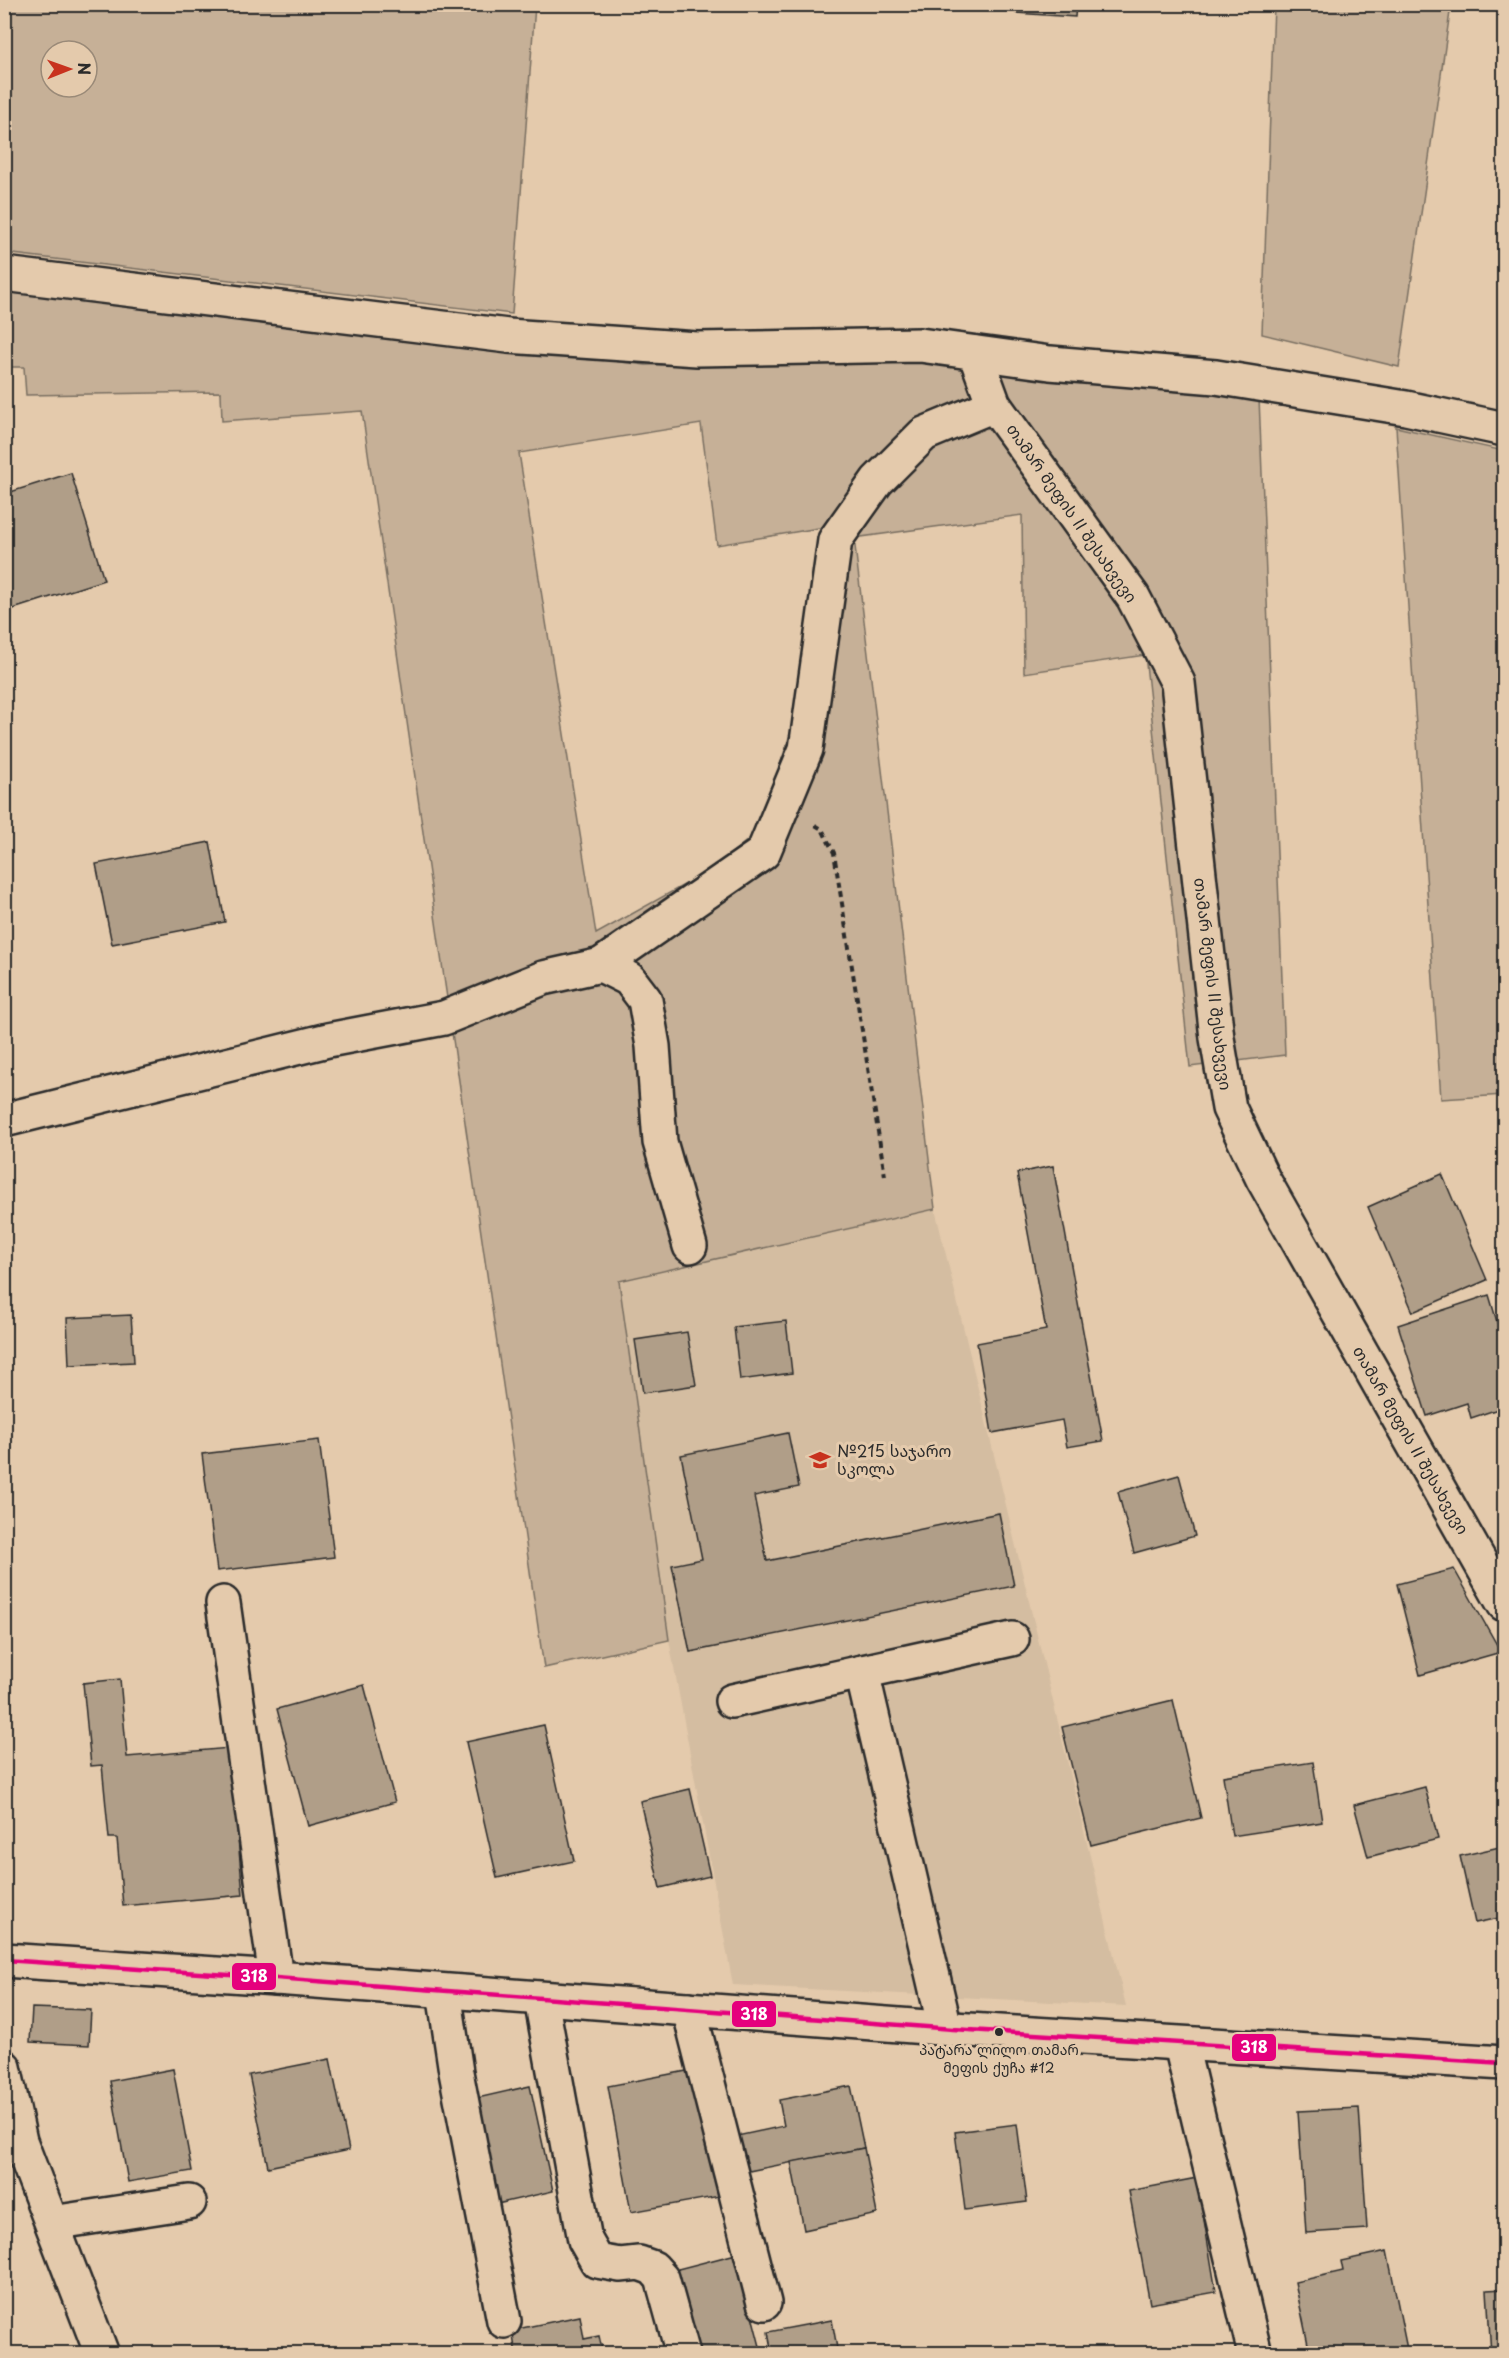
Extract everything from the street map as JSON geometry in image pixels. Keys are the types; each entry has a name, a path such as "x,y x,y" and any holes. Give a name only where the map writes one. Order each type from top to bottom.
{"street":[{"path":"4,274 508,336 697,349 920,345 1050,363 1216,377 1406,408 1504,429"},
{"name":"თამარ მეფის II შესახვევი","path":"975,353 994,405 1133,597 1178,683 1217,1038 1229,1108 1263,1179 1504,1604"},
{"path":"4,1120 328,1040 444,1018 543,978 601,965 763,853 806,748 835,540 877,481 924,435 994,405"},
{"path":"601,965 628,979 645,1000 652,1046 660,1142 690,1246"},
{"path":"223,1603 276,1977"},
{"path":"732,1701 1012,1639"},
{"path":"862,1672 945,2028"},
{"path":"4,1960 276,1977 444,1992 945,2028 1504,2063"},
{"path":"444,1992 456,2072 504,2321"},
{"path":"542,1998 585,2240 597,2261 620,2265 639,2263 653,2268 662,2278 683,2354"},
{"path":"689,2009 764,2303"},
{"path":"1181,2044 1255,2354"},
{"path":"4,2067 20,2141 102,2354"},
{"path":"52,2223 189,2202"}],"path":[{"path":"783,806 822,830 834,853 885,1176"}],"shaded area":[{"path":"5,4 535,5 512,314 5,253"},
{"path":"1274,5 1451,5 1399,367 1262,334"},
{"path":"4,285 646,365 924,356 1259,398 1285,1055 1190,1067 1145,655 1024,673 1022,515 854,538 935,1209 619,1281 669,1640 544,1668 362,411 222,421 221,392 26,395 24,367 5,367","holes":["701,424 717,545 825,527 792,728 759,831 709,871 596,934 519,453"]},
{"path":"1396,427 1504,451 1504,1095 1441,1099"},
{"name":"№215 საჯარო სკოლა","path":"935,1209 1126,2006 733,1985 669,1640 619,1281"}],"building":[{"path":"1017,4 1076,4 1075,17 1016,13"},
{"path":"71,473 104,580 10,610 4,592 4,494"},
{"path":"210,842 225,922 112,944 96,864"},
{"path":"1053,1166 1103,1441 1067,1447 1062,1420 992,1433 977,1343 1046,1330 1017,1173"},
{"path":"1442,1174 1487,1280 1413,1312 1368,1207"},
{"path":"1489,1295 1504,1345 1504,1407 1471,1418 1467,1403 1427,1416 1398,1325"},
{"path":"131,1315 134,1362 69,1365 67,1318"},
{"path":"786,1321 792,1373 740,1380 734,1327"},
{"path":"687,1332 696,1385 643,1393 635,1340"},
{"path":"788,1433 799,1487 754,1496 767,1561 999,1513 1014,1586 690,1652 672,1565 702,1559 681,1455"},
{"path":"319,1440 334,1557 217,1571 202,1454"},
{"path":"1179,1475 1195,1536 1134,1553 1118,1492"},
{"path":"1454,1569 1501,1652 1420,1675 1397,1584"},
{"path":"120,1679 127,1757 230,1748 243,1895 123,1906 117,1838 109,1838 102,1765 91,1766 83,1683"},
{"path":"364,1685 395,1802 308,1826 277,1709"},
{"path":"1173,1700 1201,1818 1091,1845 1062,1727"},
{"path":"544,1725 574,1861 497,1878 466,1742"},
{"path":"1313,1762 1322,1822 1232,1836 1223,1776"},
{"path":"1425,1787 1438,1839 1368,1857 1354,1805"},
{"path":"690,1789 710,1876 660,1888 640,1801"},
{"path":"1504,1846 1504,1917 1475,1923 1460,1856"},
{"path":"32,2008 91,2010 89,2045 30,2042"},
{"path":"330,2059 349,2150 268,2167 249,2075"},
{"path":"173,2069 192,2171 128,2182 110,2081"},
{"path":"697,2069 720,2196 631,2212 608,2086"},
{"path":"530,2086 553,2191 497,2204 473,2099"},
{"path":"851,2086 864,2148 744,2172 737,2136 784,2126 779,2100"},
{"path":"1359,2108 1367,2229 1306,2233 1298,2111"},
{"path":"1017,2124 1027,2202 965,2210 955,2132"},
{"path":"864,2148 877,2214 804,2230 791,2162"},
{"path":"1197,2178 1216,2292 1150,2304 1129,2191"},
{"path":"1387,2251 1408,2354 1310,2354 1295,2282 1343,2271 1341,2261"},
{"path":"736,2254 762,2354 700,2354 678,2269"},
{"path":"1504,2289 1504,2354 1491,2354 1487,2290"},
{"path":"580,2316 584,2339 599,2336 603,2354 516,2354 512,2330"},
{"path":"832,2320 838,2354 772,2354 768,2332"}],"transit line":[{"name":"318","path":"4,1960 953,2029 1504,2063"}],"place":[{"name":"№215 საჯარო სკოლა","path":"820,1460"},
{"name":"პატარა ლილო თამარ მეფის ქუჩა #12","path":"999,2032"}]}
